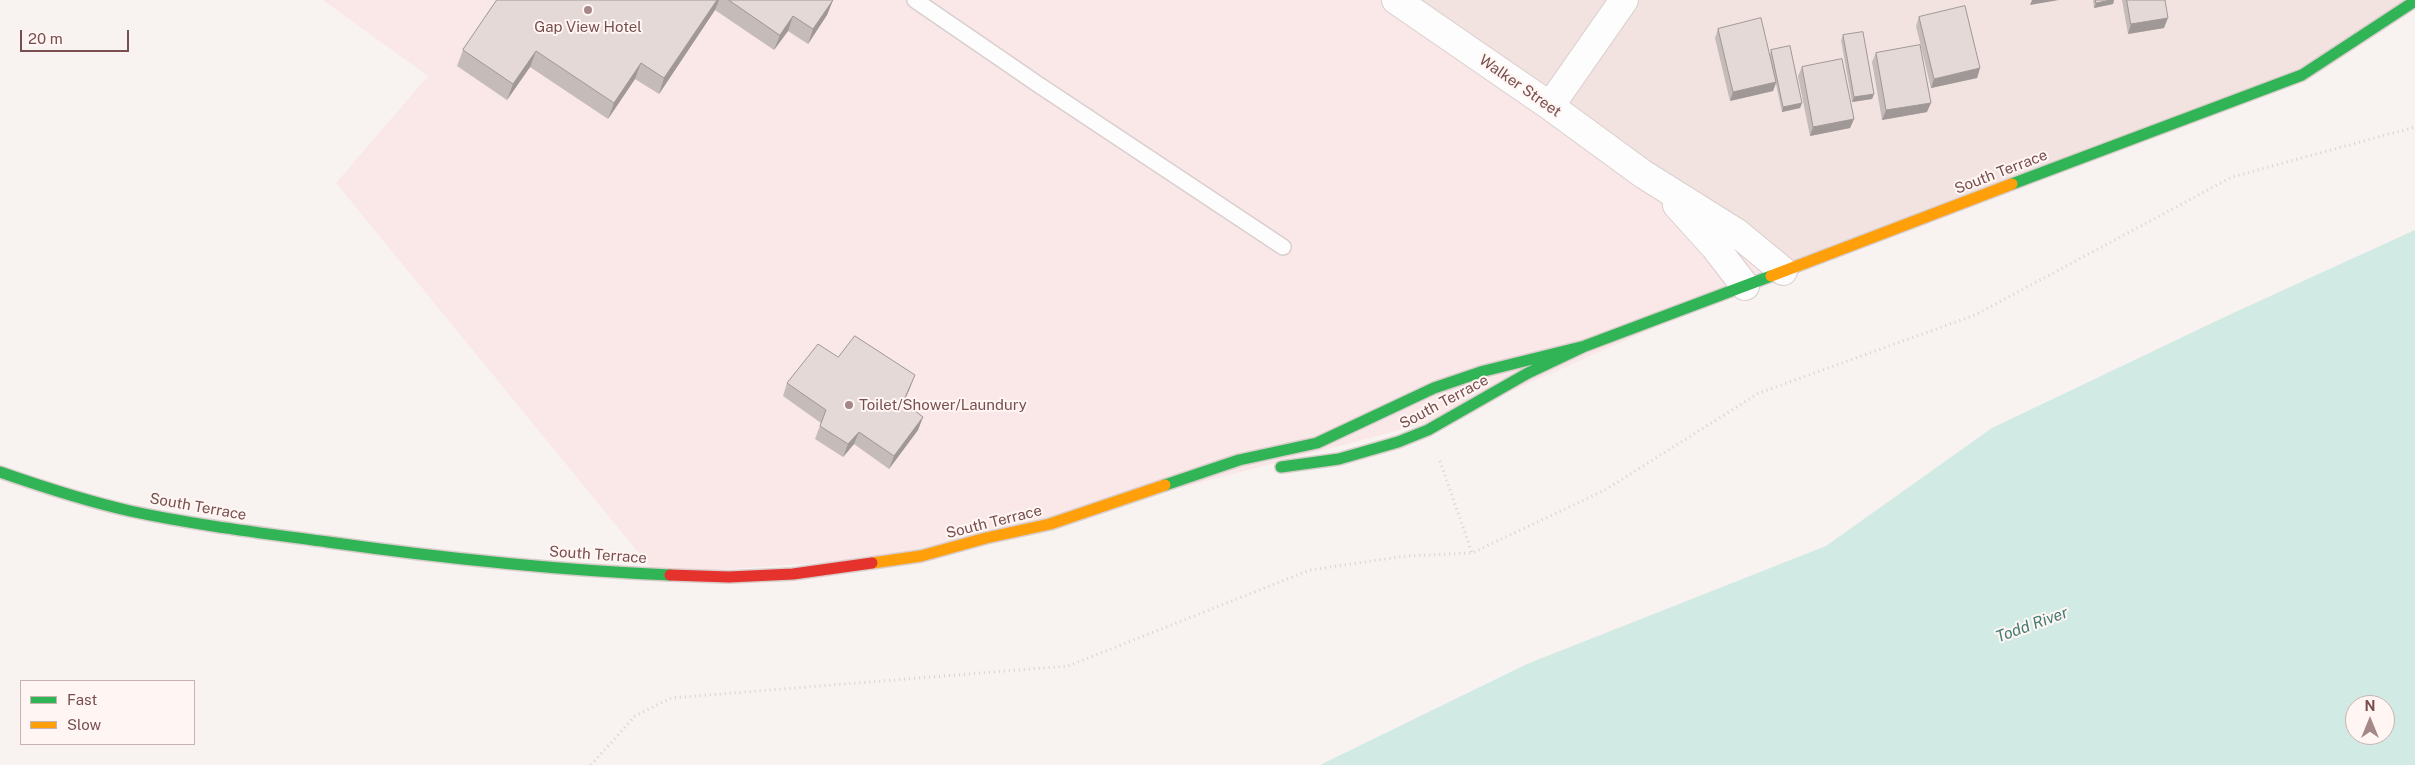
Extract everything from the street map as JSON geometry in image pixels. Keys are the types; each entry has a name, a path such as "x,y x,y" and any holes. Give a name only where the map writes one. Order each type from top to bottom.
{"street":[{"name":"Walker Street","path":"1396,0 1550,106 1643,174 1737,233 1783,271"},
{"path":"1550,106 1624,0"},
{"name":"South Terrace","path":"1191,478 1339,459 1398,442 1428,430 1528,373 1585,346 2302,75 2415,1"},
{"name":"Walker Street","path":"1643,174 1715,246 1745,286"},
{"name":"South Terrace","path":"0,472 64,494 121,509 225,528 369,548 522,565 730,577 793,574 921,556 986,538 1050,524 1191,478 1239,460 1317,443 1420,395 1484,371 1585,346"}],"lane":[{"path":"915,0 1283,247"}],"path":[{"path":"591,765 635,716 671,698 1068,666 1310,570 1406,556 1472,553 1605,490 1760,393 1975,315 2232,177 2415,126"},
{"path":"1428,430 1472,553"}],"shaded area":[{"path":"323,0 1396,0 1773,275 1457,415 921,556 656,574 336,183 428,76"},
{"path":"1396,0 2415,0 2302,75 1783,271"}],"water":[{"name":"Todd River","path":"2415,230 2415,765 1320,765 1527,664 1826,546 1992,428 2231,314"}],"building":[{"path":"497,0 717,0 664,78 641,63 614,103 536,51 513,84 463,50"},
{"path":"729,0 833,0 813,29 793,16 780,35"},
{"path":"2096,0 2111,0 2096,3"},
{"path":"2127,0 2165,0 2168,18 2131,24"},
{"path":"1965,6 1980,68 1934,79 1919,17"},
{"path":"1761,18 1776,82 1733,92 1718,29"},
{"path":"1863,32 1874,94 1854,97 1843,35"},
{"path":"1920,45 1931,103 1886,110 1876,53"},
{"path":"1790,46 1802,103 1783,107 1771,50"},
{"path":"1842,59 1854,119 1813,127 1802,67"},
{"name":"Toilet/Shower/Laundury","path":"855,336 915,375 903,402 923,417 894,456 859,432 848,444 820,426 826,410 787,383 818,344 838,357"}],"traffic: fast":[{"path":"2012,184 2302,75 2415,1"},
{"path":"1281,467 1339,459 1398,442 1428,430 1528,373 1585,346 1771,276"},
{"path":"1165,485 1239,460 1317,443 1434,388 1484,371 1585,346"},
{"path":"0,472 114,507 204,525 456,558 541,567 670,575"}],"traffic: slow":[{"path":"1771,276 2012,184"},
{"path":"872,563 921,556 986,538 1050,524 1165,485"}],"traffic: jam":[{"path":"670,575 729,577 793,574 872,563"}],"place":[{"name":"Gap View Hotel","path":"588,10"},
{"name":"Toilet/Shower/Laundury","path":"849,405"}]}
